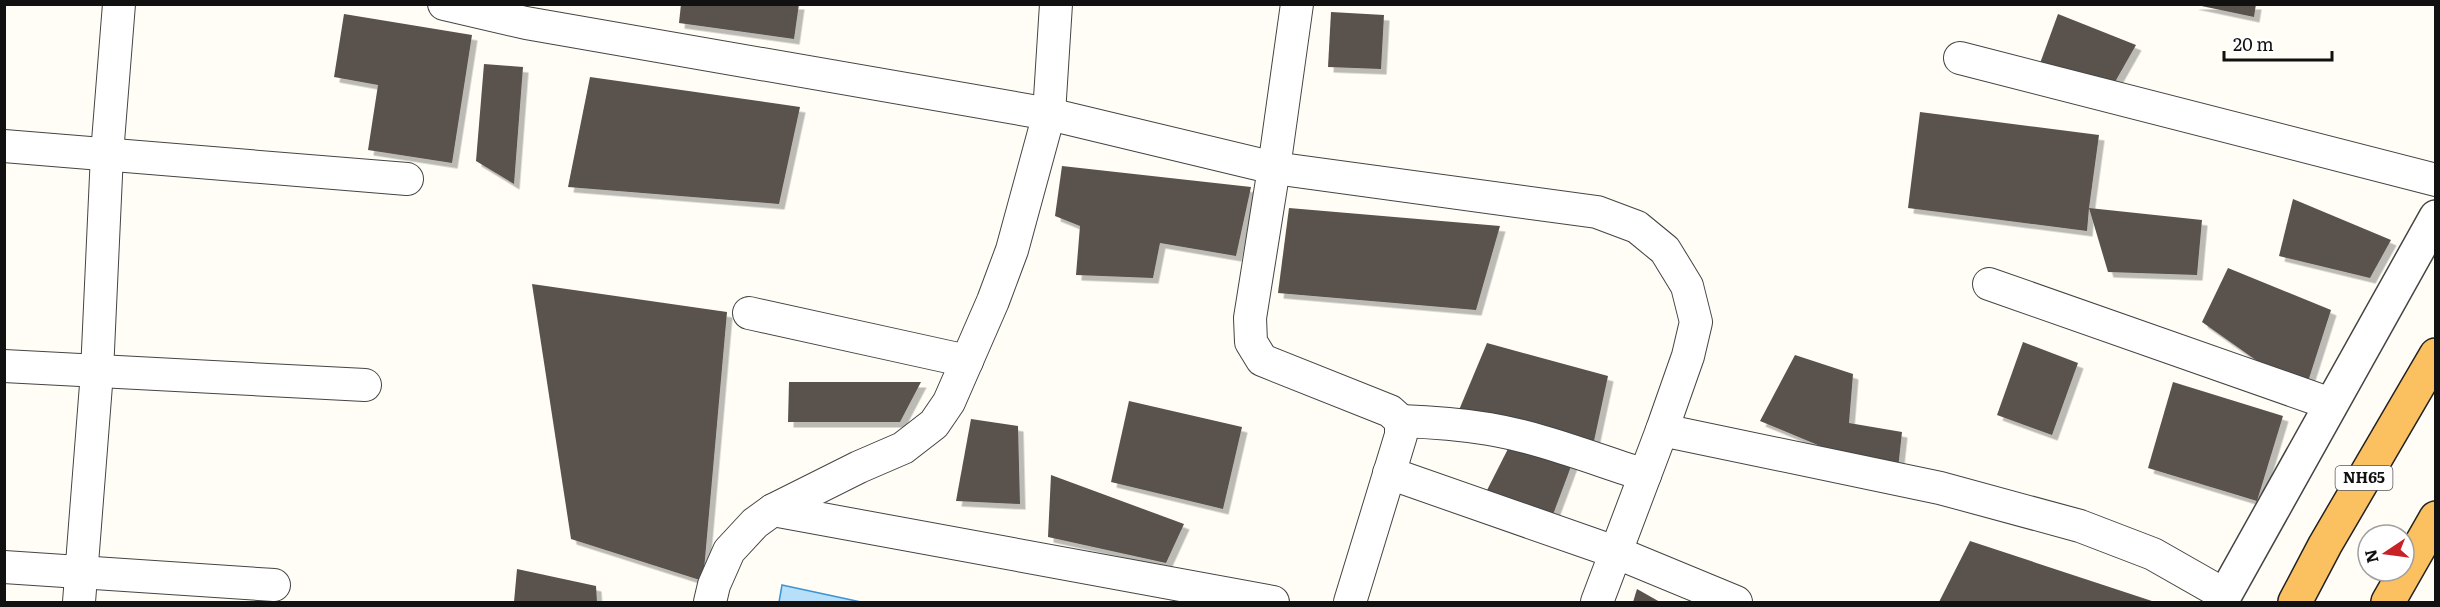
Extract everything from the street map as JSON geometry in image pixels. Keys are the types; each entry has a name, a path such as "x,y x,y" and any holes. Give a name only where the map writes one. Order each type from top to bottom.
{"highway":[{"name":"NH65","path":"2295,603 2325,545 2436,355"},
{"path":"2388,603 2436,518"}],"street":[{"path":"81,587 97,372 107,154 119,4"},
{"path":"444,4 526,23 1049,114 1274,168 1598,212 1637,227 1665,250 1687,286 1696,322 1688,356 1662,430 1597,603"},
{"path":"710,603 714,585 729,551 755,523 773,510 903,448 934,424 949,402 1012,250 1049,114 1056,4"},
{"path":"1297,4 1250,318 1251,342 1262,360 1390,411 1401,421 1442,422 1490,429 1547,444 1645,475"},
{"path":"1960,58 2436,180"},
{"path":"4,146 407,179"},
{"path":"1662,430 1940,488 2080,526 2154,554 2223,599 2436,217"},
{"path":"1989,284 2331,404"},
{"path":"749,313 966,361"},
{"path":"4,366 365,385"},
{"path":"1350,603 1401,435 1401,421"},
{"path":"1389,473 1615,552 1736,603"},
{"path":"773,510 1273,603"},
{"path":"4,567 81,587 274,585"}],"water":[{"path":"782,585 861,602 779,602"}],"building":[{"path":"681,4 799,4 794,39 679,23"},
{"path":"2192,4 2256,4 2254,17"},
{"path":"1331,12 1384,15 1381,69 1328,67"},
{"path":"344,14 472,35 452,163 368,150 378,85 334,77"},
{"path":"2058,14 2136,45 2107,96 2035,77"},
{"path":"484,64 523,67 514,184 476,161"},
{"path":"590,77 800,107 779,204 568,187"},
{"path":"1920,112 2099,135 2087,231 1908,208"},
{"path":"1062,166 1251,187 1236,256 1160,243 1153,278 1076,275 1080,226 1055,216"},
{"path":"2293,199 2391,240 2370,278 2279,256"},
{"path":"1289,208 1500,226 1476,310 1278,293"},
{"path":"2089,208 2202,220 2197,275 2108,272"},
{"path":"2228,268 2331,310 2304,394 2202,322"},
{"path":"532,284 727,312 703,581 571,539"},
{"path":"2023,342 2078,363 2052,435 1997,415"},
{"path":"1487,343 1608,376 1594,441 1459,410"},
{"path":"1795,355 1853,374 1849,423 1902,432 1897,478 1760,421"},
{"path":"789,382 921,382 900,422 788,422"},
{"path":"2173,382 2283,416 2257,501 2148,468"},
{"path":"1129,401 1242,427 1223,509 1111,482"},
{"path":"971,419 1018,426 1020,504 956,501"},
{"path":"1515,435 1576,453 1548,528 1480,504"},
{"path":"1051,475 1184,524 1166,563 1048,537"},
{"path":"1970,541 2155,602 1939,602"},
{"path":"517,569 596,586 597,602 514,602"},
{"path":"1637,589 1660,602 1633,602"}]}
